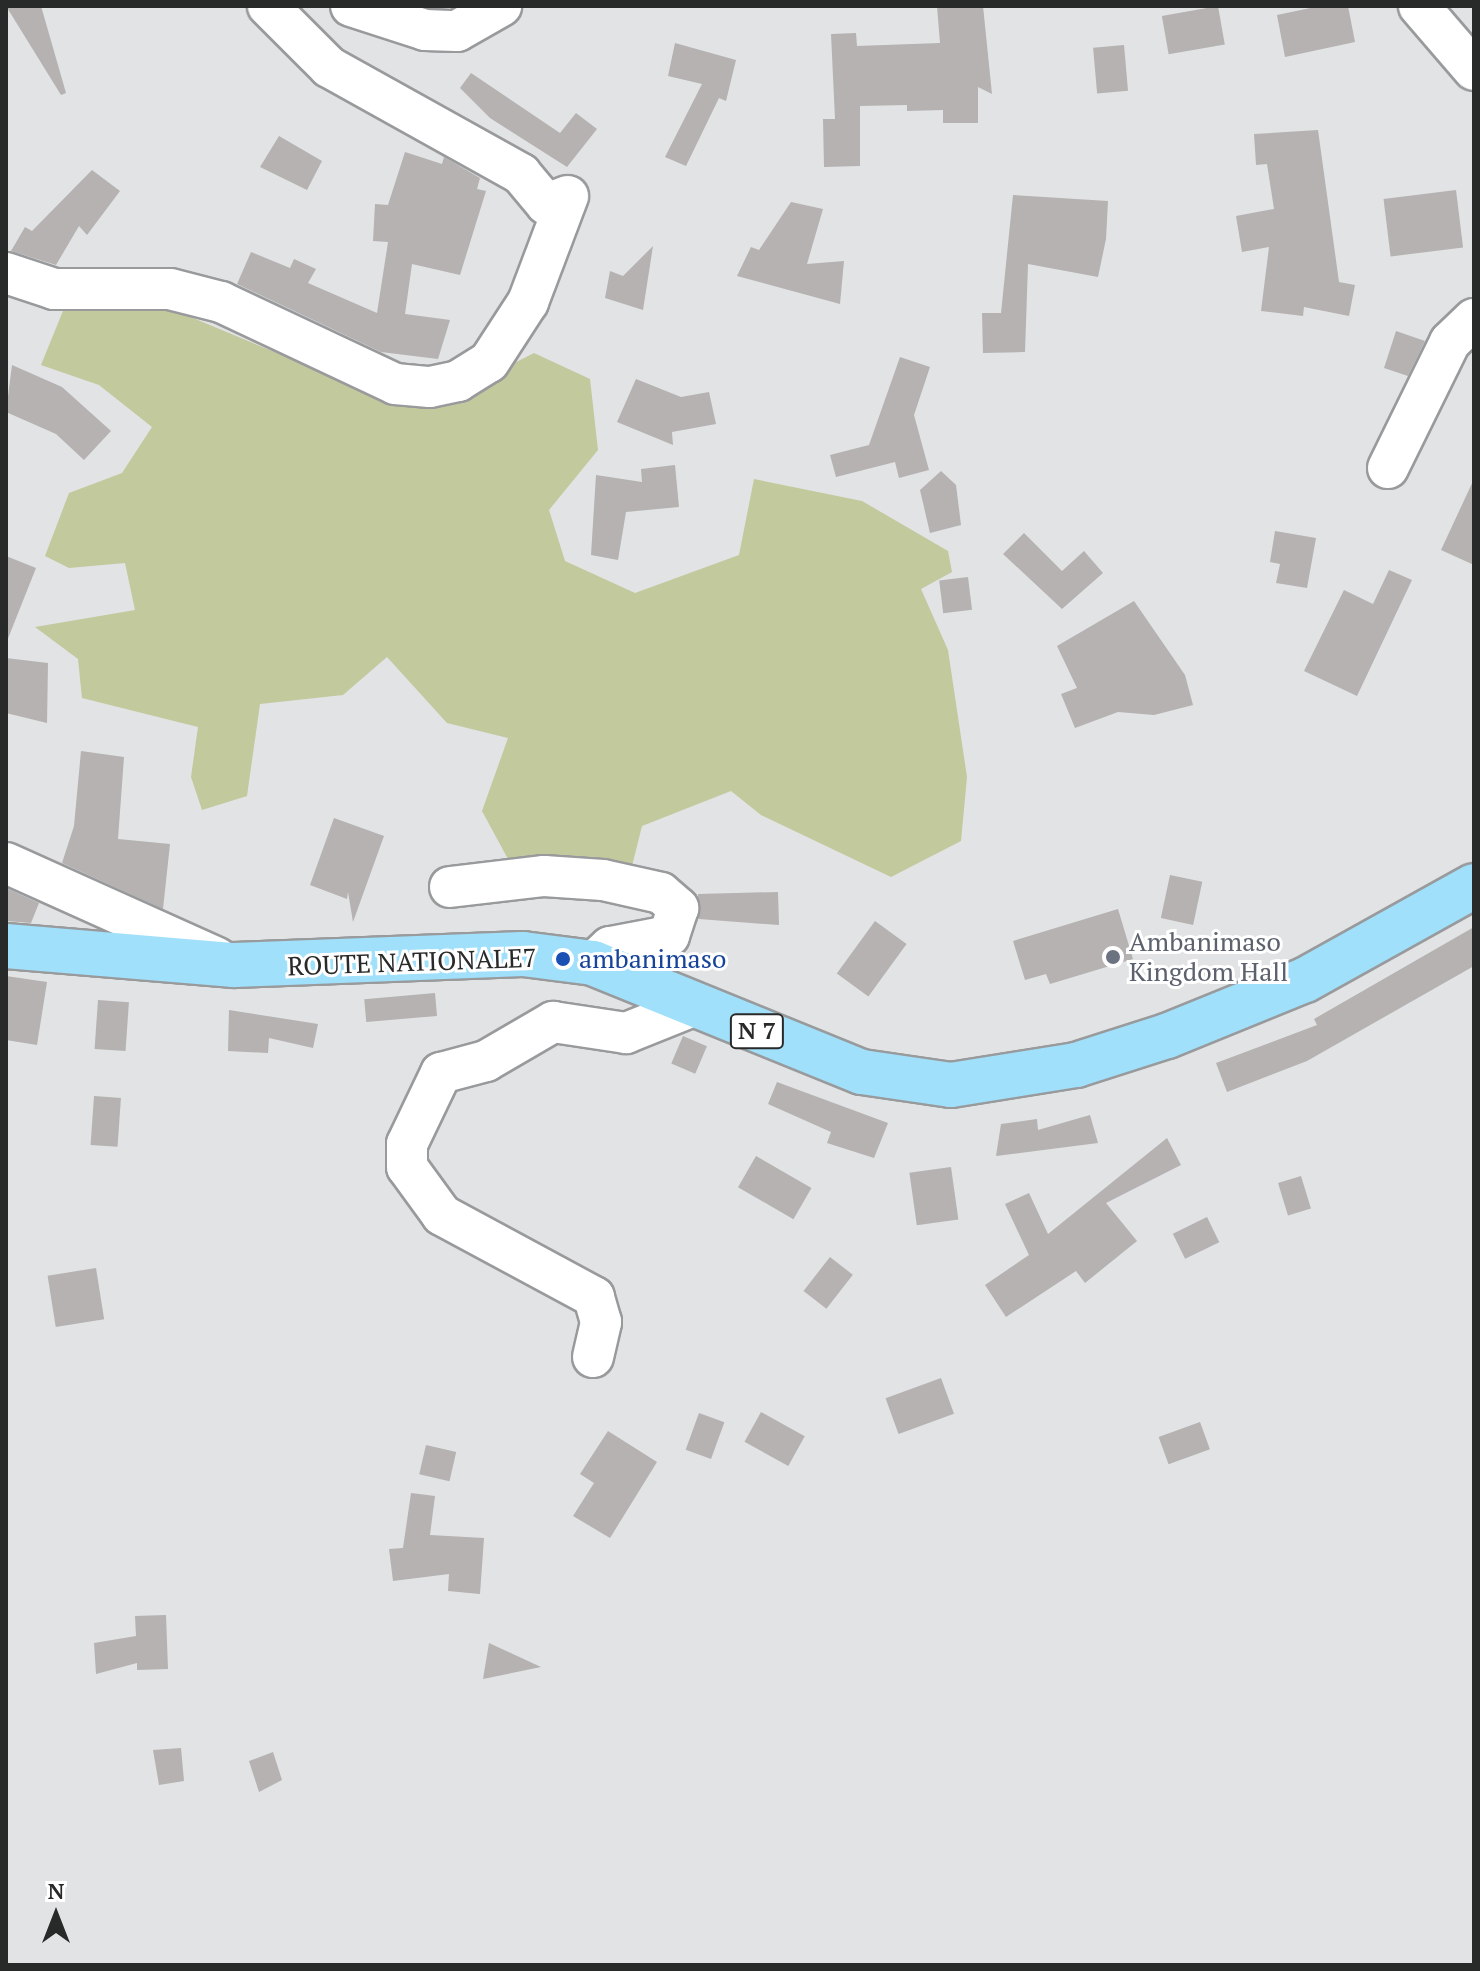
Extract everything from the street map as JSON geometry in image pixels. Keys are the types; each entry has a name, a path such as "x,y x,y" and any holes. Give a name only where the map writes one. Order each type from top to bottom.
{"main road":[{"name":"ROUTE NATIONALE7","path":"6,946 234,965 523,954 593,963 862,1072 951,1085 1011,1078 1117,1054 1305,980 1474,886"}],"street":[{"path":"6,273 54,289 170,289 221,302 395,384 458,381 489,362 528,302 568,196 546,204 521,174 329,67 268,6"},
{"path":"363,8 457,31 501,6"},
{"path":"1419,6 1474,70"},
{"path":"1388,468 1450,342 1474,319"},
{"path":"6,863 234,965"},
{"path":"450,887 544,876 603,880 661,893 678,908 669,936 610,947 593,963"},
{"path":"593,1357 601,1322 594,1297 442,1215 407,1167 407,1144 441,1073 486,1061 553,1022 626,1033 693,1006"}],"green space":[{"path":"67,301 157,303 402,405 450,396 534,353 590,379 598,450 549,510 565,561 635,593 739,555 754,479 862,501 948,551 952,572 921,589 948,650 967,777 961,841 891,877 761,815 731,791 642,826 630,874 514,870 482,811 508,738 447,723 387,657 343,695 260,704 247,796 202,810 191,777 198,727 82,698 78,659 35,627 135,610 125,563 69,568 45,556 69,493 122,473 152,427 99,385 41,365"}],"building":[{"path":"6,6 41,6 66,93 61,95"},
{"path":"937,6 983,6 992,94 978,87 978,123 943,123 943,110 907,111 907,105 860,106 860,166 824,167 823,119 835,119 831,34 856,33 857,46 940,43"},
{"path":"1218,6 1225,44 1169,54 1162,16"},
{"path":"1320,6 1348,6 1355,42 1285,57 1277,15"},
{"path":"675,43 736,60 726,101 719,98 686,166 665,157 702,84 668,76"},
{"path":"1124,45 1128,91 1097,94 1093,48"},
{"path":"471,73 560,133 576,113 597,129 567,167 490,118 460,88"},
{"path":"1318,130 1339,282 1355,285 1349,316 1304,307 1303,316 1261,311 1269,247 1242,252 1236,216 1274,209 1267,164 1256,165 1254,134"},
{"path":"279,136 322,161 307,190 260,167"},
{"path":"405,152 442,164 444,157 480,178 477,189 486,191 460,275 412,264 405,314 450,320 438,359 381,352 237,284 251,252 290,268 294,259 316,269 308,283 377,313 388,242 373,241 375,204 388,205"},
{"path":"92,170 120,191 87,235 79,226 56,265 11,251 25,227 32,231"},
{"path":"1456,190 1463,248 1391,256 1384,199"},
{"path":"1013,195 1108,201 1106,239 1098,277 1028,264 1025,352 983,353 982,313 1001,313"},
{"path":"791,202 823,209 807,264 844,261 840,304 737,276 751,247 759,250"},
{"path":"653,246 643,310 605,298 610,271 623,276"},
{"path":"1396,331 1425,341 1408,376 1384,368"},
{"path":"900,357 930,367 914,415 929,470 899,478 895,462 836,477 830,455 869,445"},
{"path":"12,365 62,387 111,431 84,460 56,434 6,412"},
{"path":"636,379 681,397 709,392 716,424 672,432 673,445 617,422"},
{"path":"675,465 679,507 626,512 618,560 591,555 596,475 642,482 641,469"},
{"path":"941,471 956,485 961,525 930,533 920,490"},
{"path":"1474,479 1474,565 1441,550"},
{"path":"1275,531 1316,538 1307,588 1276,583 1280,564 1270,562"},
{"path":"1024,533 1062,571 1084,551 1103,573 1062,609 1003,554"},
{"path":"6,556 36,568 7,641 6,641"},
{"path":"1389,570 1412,580 1357,696 1304,671 1344,590 1373,604"},
{"path":"968,577 972,610 943,613 939,581"},
{"path":"1134,601 1185,675 1193,705 1154,715 1118,712 1075,728 1061,694 1077,688 1057,646"},
{"path":"6,658 48,663 47,723 6,713"},
{"path":"81,751 124,757 118,839 170,844 163,909 62,863 74,826"},
{"path":"334,818 384,836 353,922 348,892 347,899 310,885"},
{"path":"1170,875 1202,882 1193,925 1161,918"},
{"path":"6,888 39,903 31,923 6,921"},
{"path":"778,892 779,925 699,919 698,894"},
{"path":"1118,909 1133,959 1050,984 1046,974 1025,980 1013,941"},
{"path":"875,921 907,944 868,997 837,974"},
{"path":"1474,927 1474,966 1307,1061 1227,1092 1216,1063 1317,1025 1314,1019"},
{"path":"6,976 47,982 37,1045 6,1040"},
{"path":"435,993 437,1016 366,1022 364,999"},
{"path":"98,1000 129,1002 126,1051 95,1049"},
{"path":"229,1010 318,1024 313,1048 269,1038 268,1053 228,1051"},
{"path":"683,1036 707,1046 695,1074 671,1064"},
{"path":"777,1082 888,1123 874,1158 827,1143 831,1132 768,1104"},
{"path":"94,1096 121,1098 118,1147 91,1145"},
{"path":"1090,1115 1098,1143 996,1156 1001,1124 1037,1119 1038,1130"},
{"path":"1167,1138 1181,1165 1106,1203 1137,1241 1085,1283 1076,1271 1006,1317 985,1285 1029,1255 1005,1204 1029,1193 1048,1234"},
{"path":"756,1156 811,1188 793,1219 738,1187"},
{"path":"951,1167 958,1219 917,1225 909,1173"},
{"path":"1301,1176 1311,1209 1288,1216 1278,1183"},
{"path":"1207,1217 1219,1242 1185,1259 1173,1234"},
{"path":"830,1257 853,1275 826,1309 804,1291"},
{"path":"96,1268 104,1319 56,1327 48,1276"},
{"path":"941,1378 954,1414 899,1434 886,1398"},
{"path":"761,1412 805,1436 788,1466 745,1442"},
{"path":"699,1413 724,1422 711,1459 686,1450"},
{"path":"1200,1422 1210,1449 1169,1464 1159,1437"},
{"path":"608,1431 657,1462 610,1538 573,1516 594,1483 580,1474"},
{"path":"426,1445 456,1452 449,1481 419,1474"},
{"path":"411,1493 435,1496 430,1535 484,1538 480,1594 448,1591 449,1574 393,1581 389,1549 403,1548"},
{"path":"166,1615 168,1669 137,1670 137,1663 96,1674 94,1643 136,1636 135,1616"},
{"path":"489,1643 541,1667 483,1679"},
{"path":"181,1748 184,1781 159,1785 153,1750"},
{"path":"273,1752 282,1780 259,1792 249,1761"}],"place":[{"name":"Ambanimaso Kingdom Hall","path":"1113,957"},
{"name":"ambanimaso","path":"563,959"}]}
